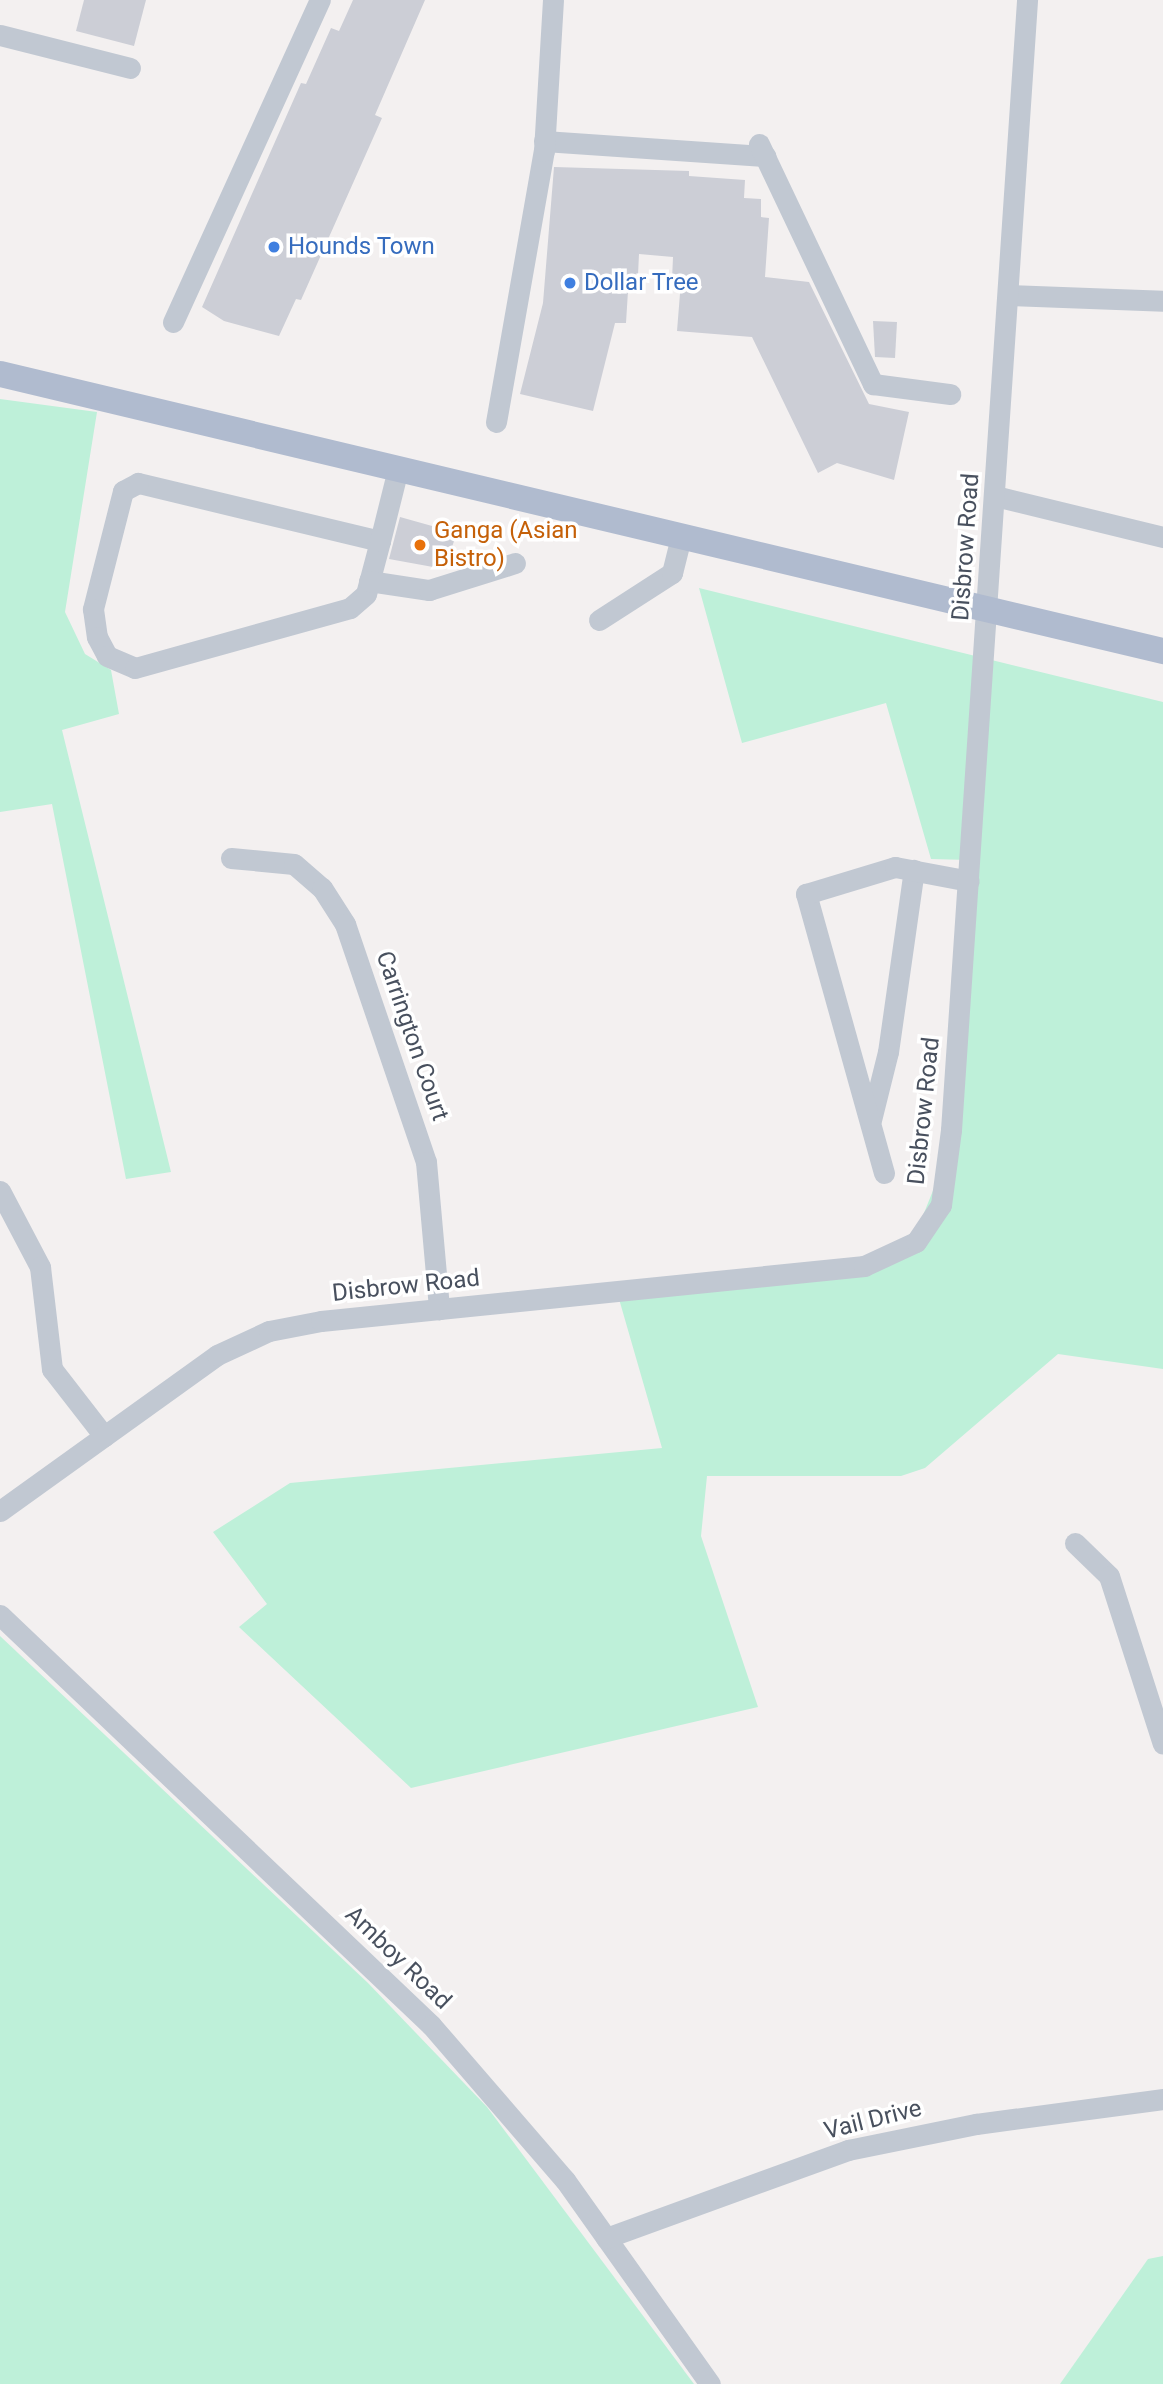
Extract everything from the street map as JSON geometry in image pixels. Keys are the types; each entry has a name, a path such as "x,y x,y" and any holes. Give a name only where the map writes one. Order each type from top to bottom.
{"main road":[{"path":"0,374 1163,650"}],"street":[{"path":"173,322 320,0"},
{"path":"496,422 544,141 553,0"},
{"name":"Disbrow Road","path":"0,1511 217,1355 269,1332 439,1309 864,1266 916,1242 941,1205 989,609 1027,0"},
{"path":"0,35 130,68"},
{"path":"544,141 762,150 873,384 950,394"},
{"path":"1010,295 1163,301"},
{"path":"380,541 138,482 123,491 93,609 97,637 107,656 135,668 350,608 366,594 380,541 398,469"},
{"path":"995,496 1163,537"},
{"path":"598,620 672,573 681,536"},
{"path":"369,581 429,590 515,563"},
{"name":"Carrington Court","path":"230,858 293,864 322,888 345,924 426,1162 439,1309"},
{"path":"884,1172 806,894 895,867 969,881"},
{"path":"871,1123 888,1052 914,870"},
{"path":"0,1191 40,1268 52,1369 104,1436"},
{"path":"1075,1544 1109,1576 1163,1744"},
{"name":"Amboy Road","path":"0,1615 431,2025 565,2180 710,2384"},
{"name":"Vail Drive","path":"606,2238 848,2150 964,2126 1163,2099"}],"green space":[{"path":"0,399 97,412 65,612 85,654 111,670 119,714 62,730 171,1172 126,1179 52,804 0,812"},
{"path":"699,588 1163,702 1163,1369 1058,1354 925,1468 901,1476 707,1476 701,1536 758,1707 411,1788 239,1627 267,1604 213,1532 290,1483 662,1448 617,1292 863,1270 910,1248 940,1173 969,860 931,859 886,703 742,743"},
{"path":"0,1636 368,1983 487,2107 694,2384 0,2384"},
{"path":"1163,2256 1163,2384 1060,2384 1148,2259"}],"building":[{"path":"84,0 146,0 134,46 76,31"},
{"path":"353,0 425,0 375,115 382,118 301,300 296,299 279,336 224,321 202,307 301,83 306,84 331,28 339,31"},
{"path":"554,167 689,171 689,176 745,180 744,198 761,199 761,217 769,218 765,277 809,282 869,404 909,412 894,480 837,463 818,473 752,337 677,331 681,281 672,280 673,257 639,254 638,275 629,275 626,323 615,323 593,411 520,394 543,303"},
{"path":"873,321 897,322 895,358 875,357"},
{"name":"Ganga (Asian Bistro)","path":"400,517 457,533 444,569 389,559"}],"place":[{"name":"Hounds Town","path":"274,247"},
{"name":"Dollar Tree","path":"570,283"},
{"name":"Ganga (Asian Bistro)","path":"420,545"}]}
